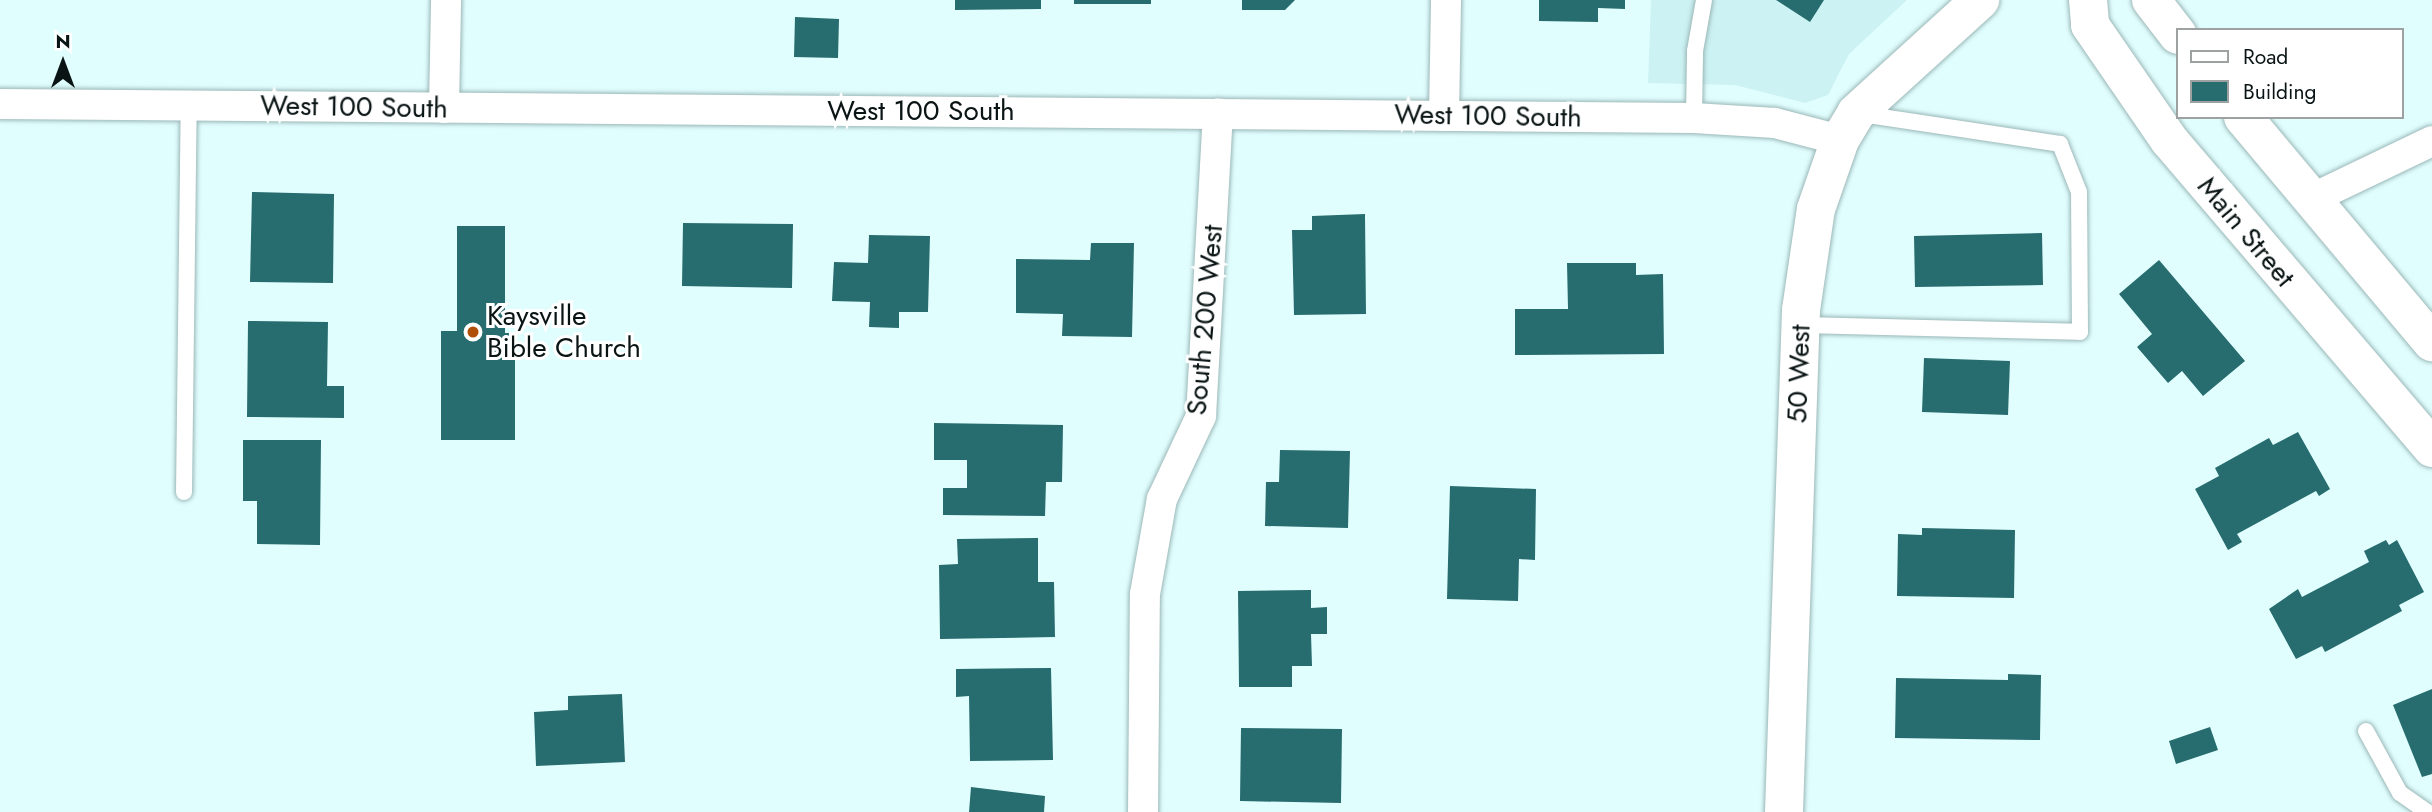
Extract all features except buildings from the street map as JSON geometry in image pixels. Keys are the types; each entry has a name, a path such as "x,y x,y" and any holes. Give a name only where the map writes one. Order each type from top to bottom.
{"main road":[{"name":"50 West","path":"1784,812 1800,325 1816,209 1848,126 1980,0"},
{"name":"Main Street","path":"2088,0 2090,25 2169,140 2432,448"},
{"path":"2151,0 2176,32"},
{"path":"2245,119 2309,200 2426,324"}],"street":[{"path":"444,108 446,0"},
{"path":"1444,116 1446,0"},
{"name":"West 100 South","path":"0,104 1694,118 1848,126"},
{"name":"South 200 West","path":"1143,812 1145,594 1162,499 1201,416 1219,113"},
{"path":"2309,200 2432,141"}],"lane":[{"path":"1694,118 1695,51 1704,0"},
{"path":"184,492 189,105"},
{"path":"1800,325 2080,332 2079,192 2060,144 1848,126"},
{"path":"2366,731 2400,793 2427,812"}],"shaded area":[{"path":"1651,0 1907,0 1849,54 1828,95 1805,103 1735,85 1648,83"}],"place":[{"name":"Kaysville Bible Church","path":"473,332"}]}
